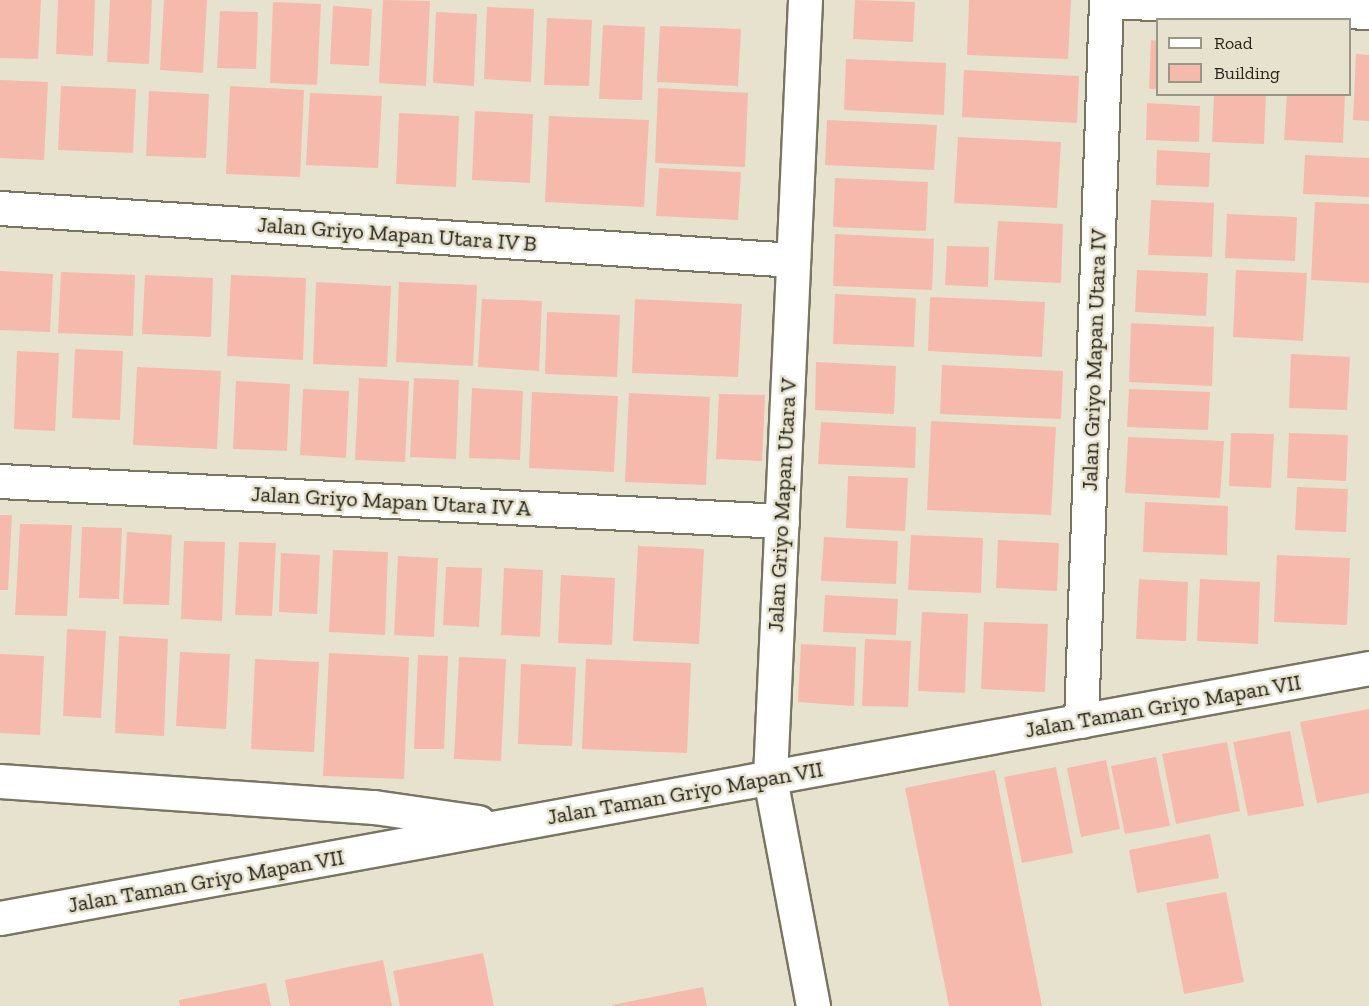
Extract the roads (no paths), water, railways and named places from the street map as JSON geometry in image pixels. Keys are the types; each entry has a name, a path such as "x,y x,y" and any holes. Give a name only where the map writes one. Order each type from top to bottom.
{"street":[{"name":"Jalan Griyo Mapan Utara V","path":"805,0 770,778 813,1006"},
{"path":"1106,0 1369,12"},
{"name":"Jalan Griyo Mapan Utara IV","path":"1081,721 1106,0"},
{"name":"Jalan Griyo Mapan Utara IV B","path":"0,208 793,260"},
{"name":"Jalan Griyo Mapan Utara IV A","path":"0,481 782,522"},
{"name":"Jalan Taman Griyo Mapan VII","path":"0,918 1369,668"},
{"path":"0,781 374,807 506,826"}]}
